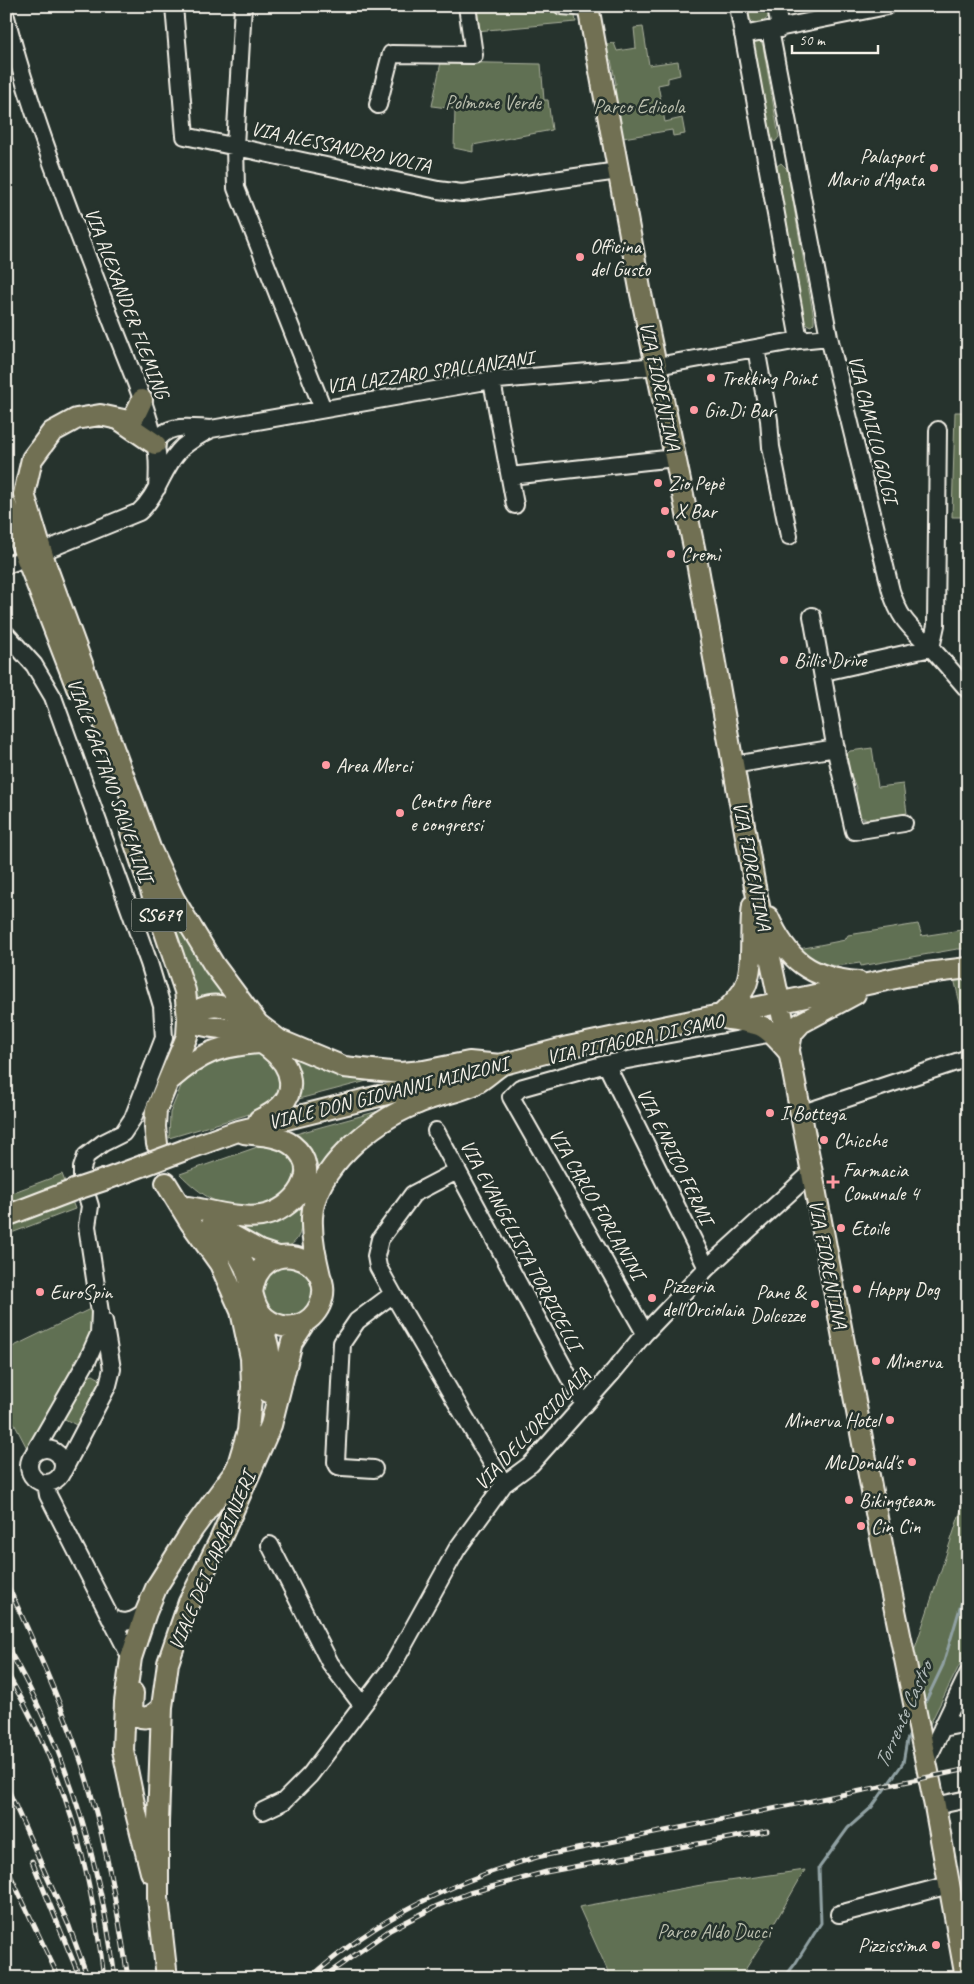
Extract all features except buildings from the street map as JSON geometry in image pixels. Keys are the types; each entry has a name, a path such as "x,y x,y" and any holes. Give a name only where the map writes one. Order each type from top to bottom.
{"main road":[{"name":"VIA FIORENTINA","path":"588,7 618,171 696,557 755,888 779,1003 902,1646 935,1806 949,1885 961,1911 966,1978"},
{"path":"142,400 134,417 128,420 100,415 76,419 52,432 32,459 24,494 46,566 150,848 174,899 214,966 259,1033 284,1062 289,1072 290,1083 284,1104 276,1111 235,1132"},
{"path":"120,420 155,444"},
{"name":"VIALE GAETANO SALVEMINI","path":"6,505 15,559 124,814 185,991 188,1036 156,1110 156,1144"},
{"path":"15,559 101,714"},
{"path":"755,888 784,946 795,959 810,971 839,980 875,984"},
{"path":"719,1017 734,1002 744,988 749,974 751,918 755,888"},
{"path":"788,1051 792,1033 800,1023 875,984 910,975 968,968"},
{"name":"VIALE DON GIOVANNI MINZONI","path":"6,1216 235,1132 568,1047 875,984"},
{"path":"719,1017 755,1023 767,1028 770,1034 788,1051"},
{"path":"188,1018 196,1024 207,1027 230,1029 250,1035 259,1033 344,1067 400,1073 424,1071 469,1062 502,1065"},
{"path":"170,1080 190,1063 212,1051 232,1045 259,1033"},
{"path":"235,1132 281,1139 292,1145 305,1166 305,1208 302,1238 295,1249 267,1262 258,1270 253,1281 253,1298 264,1318 280,1326 288,1327 305,1322 312,1317 321,1303 323,1294 314,1248 312,1215 320,1189 345,1152 387,1118 416,1104 474,1084 502,1065"},
{"path":"189,1207 239,1215 261,1216 290,1204 306,1179"},
{"name":"VIALE DEI CARABINIERI","path":"189,1207 166,1184 220,1264 241,1311 248,1338 252,1387 251,1414 238,1466"},
{"path":"189,1207 212,1224 260,1251 279,1257 295,1256 303,1259 316,1270 321,1280"},
{"name":"VIALE DEI CARABINIERI","path":"158,1898 136,1813 123,1750 125,1702 130,1662 146,1612 157,1586 193,1529 238,1466 254,1434 270,1380 272,1362 269,1344 245,1268 236,1250 212,1224"},
{"name":"VIALE DEI CARABINIERI","path":"167,1978 158,1898 158,1822 162,1707 168,1663 190,1602 271,1425 292,1342 305,1322"},
{"path":"157,1586 174,1579 187,1588 190,1602"},
{"path":"130,1662 134,1676 132,1710 136,1715 146,1718 155,1714 162,1707"}],"street":[{"name":"VIA ALESSANDRO VOLTA","path":"174,6 185,136 438,190 462,193 618,171"},
{"path":"244,6 235,146 236,188 322,409"},
{"path":"378,105 391,54 474,55 467,6"},
{"path":"562,6 588,7"},
{"path":"738,6 799,340"},
{"name":"VIA CAMILLO GOLGI","path":"776,6 775,30 793,151 828,336 895,604 910,628 931,648 968,690"},
{"path":"743,35 887,6"},
{"name":"VIA ALEXANDER FLEMING","path":"6,17 19,66 50,160 142,400 155,444 158,464 157,488"},
{"path":"765,155 793,151"},
{"name":"VIA LAZZARO SPALLANZANI","path":"142,400 160,417 179,427 211,429 492,381 657,366 828,336"},
{"path":"756,348 770,420 771,447 789,536"},
{"path":"492,381 515,505"},
{"path":"155,444 160,435 179,427"},
{"name":"VIA LAZZARO SPALLANZANI","path":"157,488 179,450 211,429"},
{"path":"824,672 931,648 936,625 938,430"},
{"name":"VIA LAZZARO SPALLANZANI","path":"155,444 166,446 192,440"},
{"path":"510,476 675,458"},
{"path":"51,548 139,512 146,506 157,488"},
{"path":"812,616 824,672 836,748 854,831 904,823"},
{"path":"6,634 34,665 53,696 100,824 162,1006 164,1038 133,1118 123,1133 103,1143 86,1156 82,1168 82,1180 90,1206 87,1226 100,1312 99,1334 82,1370 29,1462 30,1472 36,1480 46,1484 57,1480 63,1471 108,1385 112,1369 106,1327 100,1312"},
{"path":"733,765 836,748"},
{"name":"VIA PITAGORA DI SAMO","path":"511,1097 520,1088 606,1064 770,1034"},
{"path":"800,1114 968,1058"},
{"name":"VIA ENRICO FERMI","path":"606,1064 707,1268"},
{"name":"VIA CARLO FORLANINI","path":"511,1097 645,1332"},
{"name":"VIA EVANGELISTA TORRICELLI","path":"436,1131 584,1405"},
{"path":"457,1171 414,1194 380,1239 376,1256 378,1267 393,1294 504,1484"},
{"name":"VIA DELL'ORCIOLAIA","path":"263,1811 284,1801 310,1774 391,1668 457,1549 504,1484 531,1464 613,1372 645,1332 707,1268 811,1173"},
{"path":"374,1469 342,1467 338,1466 336,1462 342,1343 357,1321 393,1294"},
{"path":"82,1370 89,1367 100,1368 104,1372 108,1385"},
{"path":"34,1453 44,1448 55,1451 62,1460 63,1471"},
{"path":"46,1484 48,1494 130,1662"},
{"path":"270,1545 330,1663 362,1705"},
{"path":"110,1618 118,1622 126,1622 137,1619 146,1612"},
{"path":"926,1762 968,1674"},
{"path":"942,1728 968,1724"},
{"path":"935,1806 968,1799"},
{"path":"839,1914 949,1885"}],"green space":[{"path":"745,6 769,6 769,15 760,24 752,22 747,15"},
{"path":"471,7 574,10 576,22 476,31"},
{"name":"Parco Edicola","path":"643,27 649,65 678,61 680,75 668,78 668,83 658,85 665,122 682,118 685,134 673,136 672,130 623,138 613,85 616,84 611,60 608,60 606,44 614,43 617,51 636,48 634,28"},
{"path":"757,40 761,41 763,46 779,137 775,142 770,138 752,45"},
{"name":"Polmone Verde","path":"441,62 541,64 544,100 548,100 552,130 473,145 473,152 454,148 455,109 432,106"},
{"path":"781,163 787,169 814,318 814,323 811,326 806,324 804,320 776,169"},
{"path":"955,412 968,412 968,560 965,560 966,517 952,517"},
{"path":"872,748 878,787 903,784 907,813 872,819 862,818 858,813 855,804 856,790 848,766 847,754 850,751"},
{"path":"165,898 234,998 198,999"},
{"path":"918,924 922,936 968,929 968,949 957,949 861,966 860,963 826,964 794,950 845,940 848,935"},
{"path":"968,968 968,1037 952,970"},
{"path":"211,1011 382,1077 291,1101 294,1069 199,1015"},
{"path":"254,1053 269,1058 278,1064 282,1090 271,1104 263,1110 169,1138 170,1113 181,1086 195,1069 215,1057"},
{"path":"382,1110 348,1135 328,1157 314,1183 292,1135"},
{"path":"263,1145 276,1147 286,1152 295,1166 296,1177 294,1187 286,1195 267,1204 244,1207 222,1204 191,1185 180,1174"},
{"path":"62,1174 75,1209 6,1235 6,1195"},
{"path":"301,1205 300,1233 292,1244 285,1247 267,1245 258,1241 236,1225"},
{"path":"283,1266 293,1266 306,1273 313,1286 313,1296 306,1309 293,1316 283,1316 274,1312 267,1305 263,1296 263,1286 267,1277 274,1270"},
{"path":"90,1309 94,1332 35,1444 28,1450 6,1408 6,1350"},
{"path":"93,1375 102,1380 80,1427 63,1418 87,1377"},
{"path":"968,1489 968,1648 928,1728 913,1654"},
{"name":"Parco Aldo Ducci","path":"805,1870 740,1978 611,1978 579,1907 707,1884"}],"waterway":[{"name":"Torrente Castro","path":"923,1707 943,1665 968,1581"},
{"name":"Torrente Castro","path":"784,1978 821,1923 819,1868 848,1828 872,1807 903,1763 907,1740 912,1731"}],"railway":[{"path":"6,1582 34,1642 85,1772 107,1860 128,1978"},
{"path":"6,1645 46,1723 77,1805 100,1891 115,1978"},
{"path":"6,1671 27,1708 44,1745 72,1819 91,1895 104,1978"},
{"path":"310,1978 362,1937 416,1904 445,1890 505,1867 537,1857 968,1769"},
{"path":"6,1785 69,1926 88,1978"},
{"path":"322,1978 390,1930 437,1906 469,1893 546,1872 767,1831"},
{"path":"32,1861 80,1978"},
{"path":"6,1866 59,1978"}],"place":[{"name":"Palasport Mario d'Agata","path":"934,168"},
{"name":"Officina del Gusto","path":"580,257"},
{"name":"Trekking Point","path":"711,378"},
{"name":"Gio.Di Bar","path":"694,410"},
{"name":"Zio Pepè","path":"658,483"},
{"name":"X Bar","path":"665,511"},
{"name":"Cremì","path":"671,554"},
{"name":"Billis Drive","path":"784,660"},
{"name":"Area Merci","path":"326,765"},
{"name":"Centro fiere e congressi","path":"400,813"},
{"name":"I Bottega","path":"770,1113"},
{"name":"Chicche","path":"824,1140"},
{"name":"Farmacia Comunale 4","path":"833,1182"},
{"name":"Etoile","path":"841,1228"},
{"name":"Happy Dog","path":"857,1289"},
{"name":"EuroSpin","path":"40,1292"},
{"name":"Pizzeria dell'Orciolaia","path":"652,1298"},
{"name":"Pane & Dolcezze","path":"815,1304"},
{"name":"Minerva","path":"876,1361"},
{"name":"Minerva Hotel","path":"890,1420"},
{"name":"McDonald's","path":"912,1462"},
{"name":"Bikingteam","path":"849,1500"},
{"name":"Cin Cin","path":"861,1526"},
{"name":"Pizzissima","path":"936,1945"}]}
